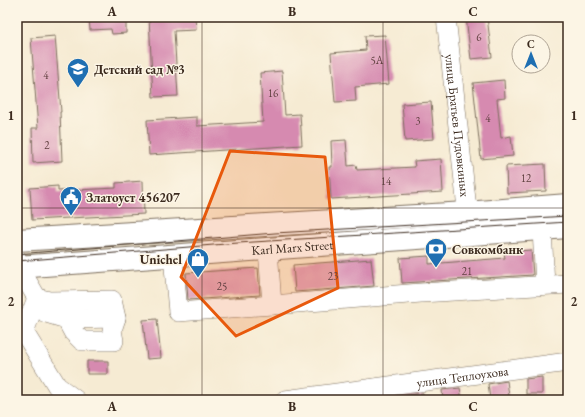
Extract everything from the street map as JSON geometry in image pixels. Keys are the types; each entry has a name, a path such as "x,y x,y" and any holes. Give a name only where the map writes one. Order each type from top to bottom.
{"main road":[{"name":"Karl Marx Street","path":"17,240 568,205"},
{"name":"Karl Marx Street","path":"18,264 173,256 568,227"}],"street":[{"name":"улица Братьев Пудовкиных","path":"446,17 466,212 470,234"},
{"path":"542,229 545,285"},
{"path":"268,249 272,305"},
{"path":"173,256 178,312 421,293 568,284"},
{"path":"18,264 37,298 46,313 66,319 73,332 82,341 114,341 112,330 116,318 112,300 49,301 37,298"},
{"path":"37,298 24,332 57,386 76,400"},
{"name":"улица Теплоухова","path":"286,400 568,362"}],"highlighted area":[{"path":"230,151 325,157 338,288 236,336 181,277"}],"building":[{"path":"89,17 126,17 126,33 112,34 111,29 90,30"},
{"path":"149,17 195,17 196,30 174,31 178,96 153,97"},
{"path":"466,17 487,17 492,57 471,59"},
{"path":"385,35 389,84 355,87 356,101 335,102 331,53 366,50 365,36"},
{"path":"55,36 61,112 62,161 33,163 32,128 38,128 31,38"},
{"path":"282,71 285,115 300,114 302,145 149,155 147,120 197,117 197,126 263,122 260,73"},
{"path":"504,80 505,98 497,99 501,138 511,136 513,156 481,159 473,83"},
{"path":"431,102 434,139 405,141 402,104"},
{"path":"346,140 348,166 356,165 357,170 415,167 414,161 441,159 443,192 331,199 329,167 332,167 331,141"},
{"path":"545,164 546,191 507,193 506,166"},
{"path":"143,181 144,214 32,220 30,188 58,186 58,191 116,188 116,183"},
{"path":"531,250 533,275 402,283 400,258 429,256 429,264 505,258 504,252"},
{"path":"371,259 374,286 295,292 293,265"},
{"path":"258,268 260,295 188,300 186,273"},
{"path":"157,319 161,358 147,359 143,320"},
{"path":"87,361 108,361 108,374 87,374"},
{"path":"542,377 542,394 526,394 526,379"},
{"path":"507,381 509,396 490,399 488,384"},
{"path":"460,388 462,400 443,400 442,390"},
{"path":"423,393 424,400 394,400 394,397"}],"tram line":[{"path":"17,254 275,233 568,216"},
{"path":"17,261 238,243 568,222"}],"place":[{"name":"Детский сад №3","path":"78,88"},
{"name":"Златоуст 456207","path":"71,216"},
{"name":"Совкомбанк","path":"436,268"},
{"name":"Unichel","path":"198,278"}]}
